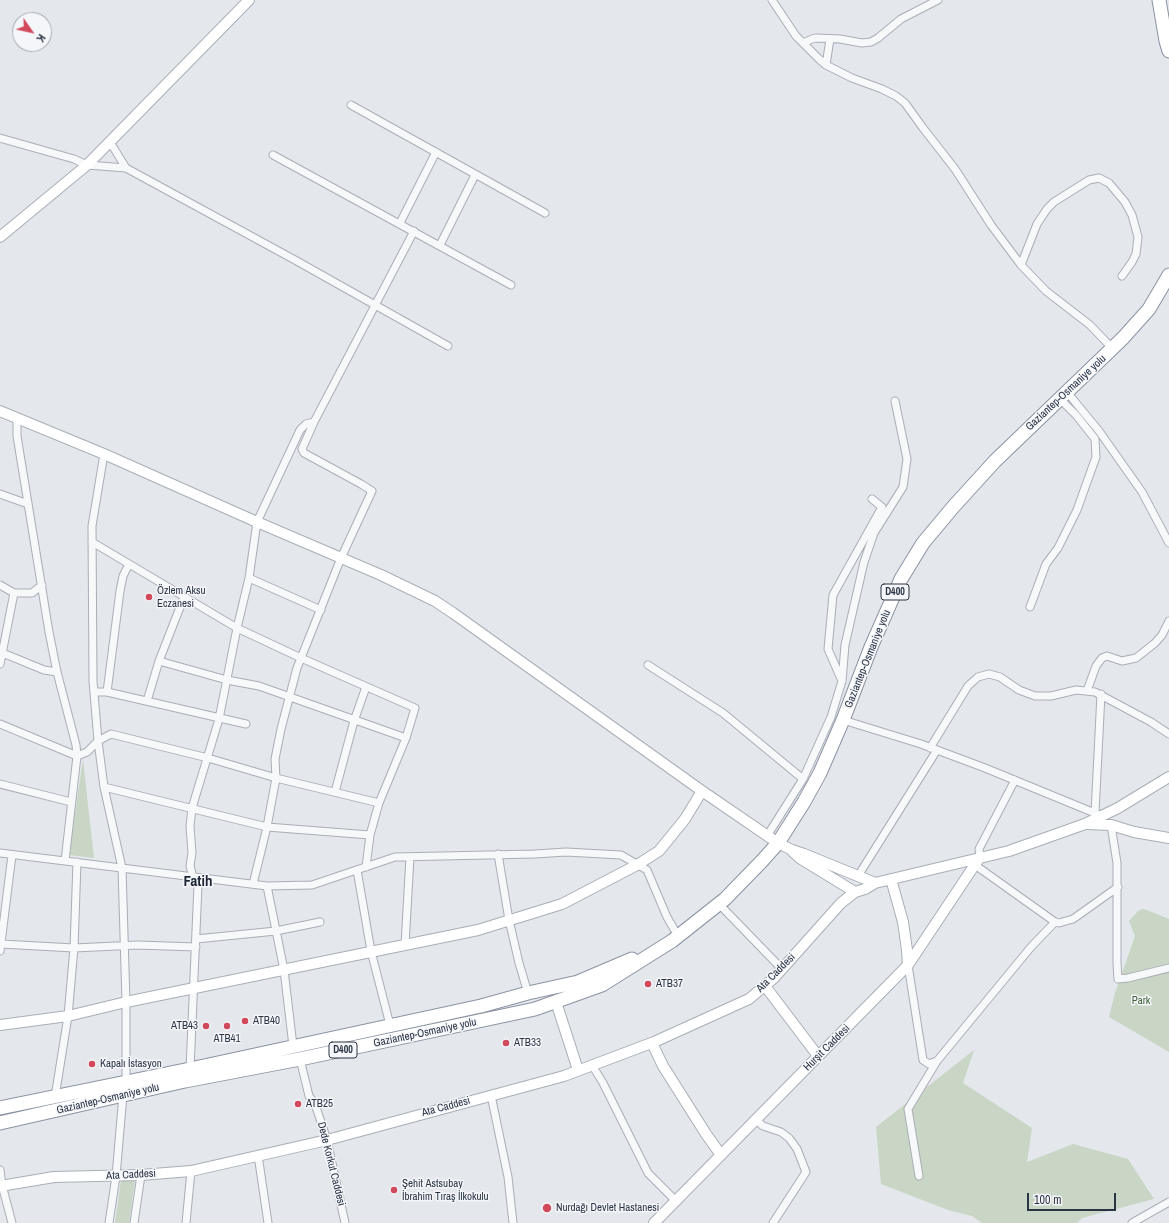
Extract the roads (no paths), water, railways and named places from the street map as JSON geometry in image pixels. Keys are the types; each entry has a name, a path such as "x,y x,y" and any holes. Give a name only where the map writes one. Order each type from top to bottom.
{"highway":[{"path":"1159,0 1168,45"},
{"name":"Gaziantep-Osmaniye yolu","path":"0,1123 185,1081 300,1060 535,1009 602,985 675,939 719,904 762,861 773,839 804,802 814,784 843,720 871,647 901,578 923,543 995,461 1113,349 1149,309 1169,275"},
{"name":"Gaziantep-Osmaniye yolu","path":"0,1108 190,1069 481,1006 528,993 578,982 675,939"}],"street":[{"path":"0,237 87,164 249,0"},
{"path":"772,0 803,43 826,66 843,75 882,89 896,96 905,103 954,169 991,225 1021,265 1046,291 1090,325 1113,349"},
{"path":"803,43 812,39 840,39 862,43 871,42 901,19 938,0"},
{"path":"826,66 830,39"},
{"path":"351,105 544,212"},
{"path":"0,138 87,164 126,168 295,260 448,346"},
{"path":"110,142 126,168"},
{"path":"400,223 436,152"},
{"path":"273,156 400,223 511,285"},
{"path":"440,245 475,175"},
{"path":"1021,265 1037,224 1047,209 1054,202 1089,180 1099,178 1109,183 1125,202 1132,215 1138,238 1136,254 1122,276"},
{"path":"253,884 267,828 276,778 275,759 289,696 301,658 340,558 372,491 304,453 302,449 314,422 374,305 414,231"},
{"path":"1063,395 1099,431 1142,492 1169,543"},
{"path":"1030,607 1046,564 1058,548 1076,510 1096,457 1095,440 1063,395"},
{"path":"773,839 803,779 831,717 842,681 845,645 864,562 874,533 903,487 907,459 895,401"},
{"path":"0,411 104,454 381,575 441,605 702,791 773,839 792,850 875,883"},
{"path":"17,418 17,436 57,672 76,745 77,756 65,861"},
{"path":"190,1069 198,885 193,878 190,866 192,853 190,826 192,808 219,719 237,628 249,578 257,522 300,430 306,424 314,422"},
{"path":"104,454 92,526 91,589 94,692 104,787 122,868 126,1002 126,1082"},
{"path":"0,494 28,504"},
{"path":"842,681 828,649 833,595 882,507 872,499"},
{"path":"92,542 237,628 415,708 406,738 379,803 370,835 366,867"},
{"path":"107,692 120,591 123,576 129,564"},
{"path":"249,578 320,610"},
{"path":"0,585 14,592 32,593 42,585"},
{"path":"0,664 1,652 14,592"},
{"path":"147,701 159,661 184,597"},
{"path":"1087,690 1100,661 1107,656 1122,661 1136,658 1155,643 1162,635 1169,622"},
{"path":"1,652 44,670 57,672"},
{"path":"159,661 226,680 258,686 406,738"},
{"path":"648,665 723,713 803,779"},
{"path":"850,890 934,749 968,686 978,677 989,674 995,675 1019,690 1035,696 1051,696 1076,690 1087,690 1101,694 1151,722 1169,734"},
{"path":"335,792 354,720 366,687"},
{"path":"94,692 107,692 246,724"},
{"path":"1099,814 1101,694"},
{"path":"843,720 934,749 1099,814"},
{"path":"0,724 77,756 87,752 98,741 111,734 208,758 276,778 379,803"},
{"path":"792,850 801,859 850,890 865,889 875,883 891,879 977,861 1085,824 1099,814 1118,808 1169,777"},
{"path":"977,861 979,849 1015,780"},
{"path":"0,784 71,802"},
{"path":"104,787 267,828 370,835"},
{"path":"0,1025 68,1016 126,1002 478,930 562,904 637,865 659,851 685,819 702,791"},
{"path":"1085,824 1111,825 1134,832 1169,838"},
{"path":"1111,825 1117,863 1118,979 1169,968"},
{"path":"0,853 267,886 312,885 395,857 566,852 621,855 646,870 675,939"},
{"path":"498,854 509,920 528,993"},
{"path":"12,855 0,947 196,947"},
{"path":"405,944 410,857"},
{"path":"977,861 1055,922 1059,923 1073,919 1118,887"},
{"name":"Hurşit Caddesi","path":"654,1223 908,965 977,861"},
{"path":"55,1097 68,1016 74,948 77,862"},
{"path":"357,870 371,951 390,1025"},
{"path":"891,879 903,922 908,965 923,1060 929,1064"},
{"path":"267,886 284,970 293,1046"},
{"name":"Ata Caddesi","path":"1,1186 54,1177 116,1176 191,1171 326,1140 564,1076 652,1043 749,999 782,969 841,903 850,890"},
{"path":"719,904 782,969"},
{"path":"196,939 276,931 320,922"},
{"path":"919,1176 908,1109 937,1061 1031,947 1055,922"},
{"path":"765,986 818,1056"},
{"path":"556,1002 578,1070"},
{"path":"652,1043 663,1066 721,1155"},
{"name":"Dede Korkut Caddesi","path":"300,1060 309,1096 315,1104 326,1140 345,1223"},
{"path":"929,1064 937,1061"},
{"path":"929,1064 930,1074"},
{"path":"592,1065 603,1083 648,1173 676,1201"},
{"path":"109,1223 116,1176 123,1095"},
{"path":"491,1095 508,1177 513,1223"},
{"path":"756,1120 763,1126 781,1132 789,1138 797,1149 806,1172 773,1223"},
{"path":"258,1155 268,1223"},
{"path":"0,1170 1,1186 12,1223"},
{"path":"186,1223 191,1171"},
{"path":"134,1223 141,1174"},
{"path":"1132,1223 1169,1202"}],"place":[{"name":"Özlem Aksu Eczanesi","path":"149,597"},
{"name":"ATB37","path":"648,984"},
{"name":"ATB40","path":"245,1021"},
{"name":"ATB43","path":"206,1026"},
{"name":"ATB41","path":"227,1026"},
{"name":"ATB33","path":"506,1043"},
{"name":"Kapalı İstasyon","path":"92,1064"},
{"name":"ATB25","path":"298,1104"},
{"name":"Şehit Astsubay İbrahim Tıraş İlkokulu","path":"394,1190"},
{"name":"Nurdağı Devlet Hastanesi","path":"547,1208"}],"district":[{"name":"Fatih","path":"198,882"}],"park label":[{"name":"Park","path":"1141,1001"}]}
